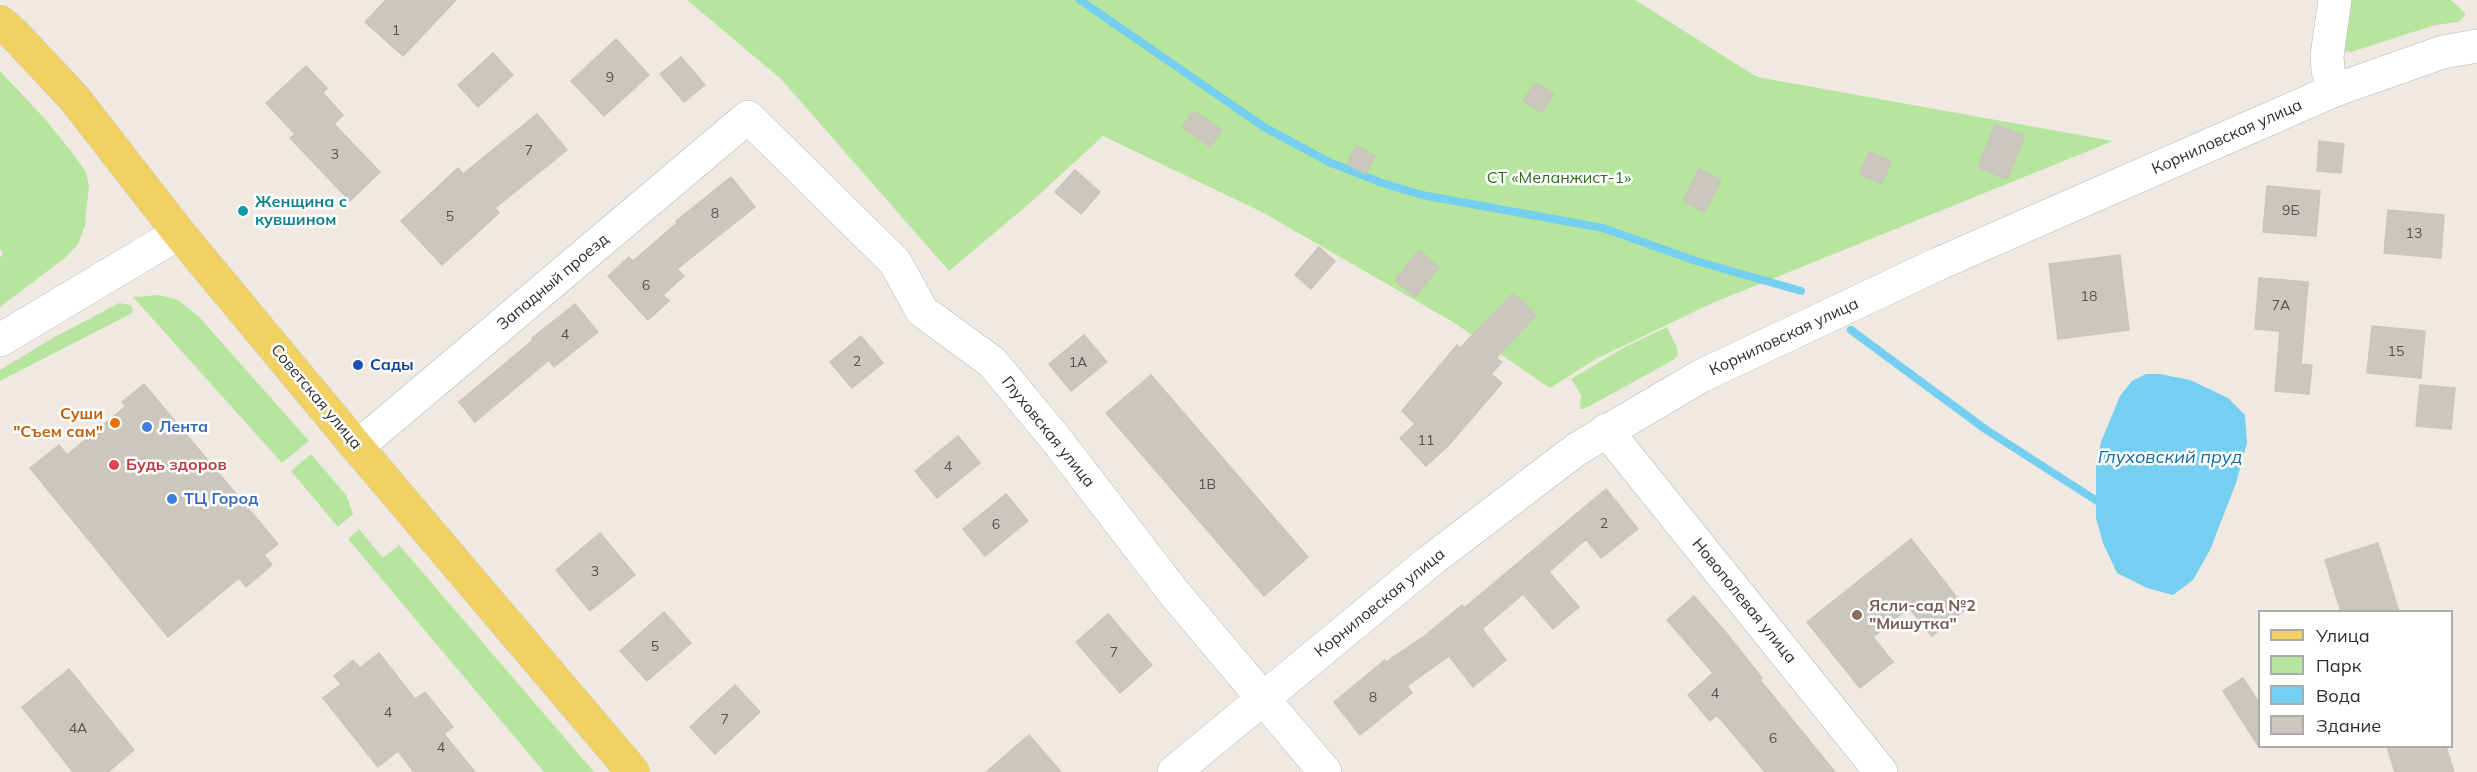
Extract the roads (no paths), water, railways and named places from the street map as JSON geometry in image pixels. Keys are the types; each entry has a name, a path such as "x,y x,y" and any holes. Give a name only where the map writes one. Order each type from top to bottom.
{"main road":[{"name":"Советская улица","path":"0,22 74,98 179,233 633,772"}],"street":[{"path":"2335,0 2327,56 2328,71 2335,90"},
{"name":"Корниловская улица","path":"1174,772 1431,561 1577,449 1701,376 1890,287 2335,90 2443,52 2477,46"},
{"name":"Западный проезд","path":"357,447 748,117"},
{"name":"Глуховская улица","path":"748,117 895,262 922,311 992,362 1055,438 1175,594 1325,772"},
{"path":"0,340 179,233"},
{"name":"Новополевая улица","path":"1606,430 1881,772"}],"water":[{"name":"Глуховский пруд","path":"2146,374 2160,374 2190,380 2228,398 2245,415 2247,443 2236,483 2210,550 2193,580 2173,595 2147,588 2117,573 2103,543 2096,518 2096,466 2101,442 2120,396 2132,381"}],"waterway":[{"path":"1080,0 1264,127 1329,162 1382,183 1422,195 1603,228 1696,261 1801,291"},
{"path":"1851,330 1985,429 2097,501"}],"place":[{"name":"Женщина с кувшином","path":"243,211"},
{"name":"Сады","path":"358,365"},
{"name":"Суши \"Съем сам\"","path":"115,423"},
{"name":"Лента","path":"147,427"},
{"name":"Будь здоров","path":"114,465"},
{"name":"ТЦ Город","path":"172,499"},
{"name":"Ясли-сад №2 \"Мишутка\"","path":"1857,615"}],"park label":[{"name":"СТ «Меланжист-1»","path":"1559,178"}]}
